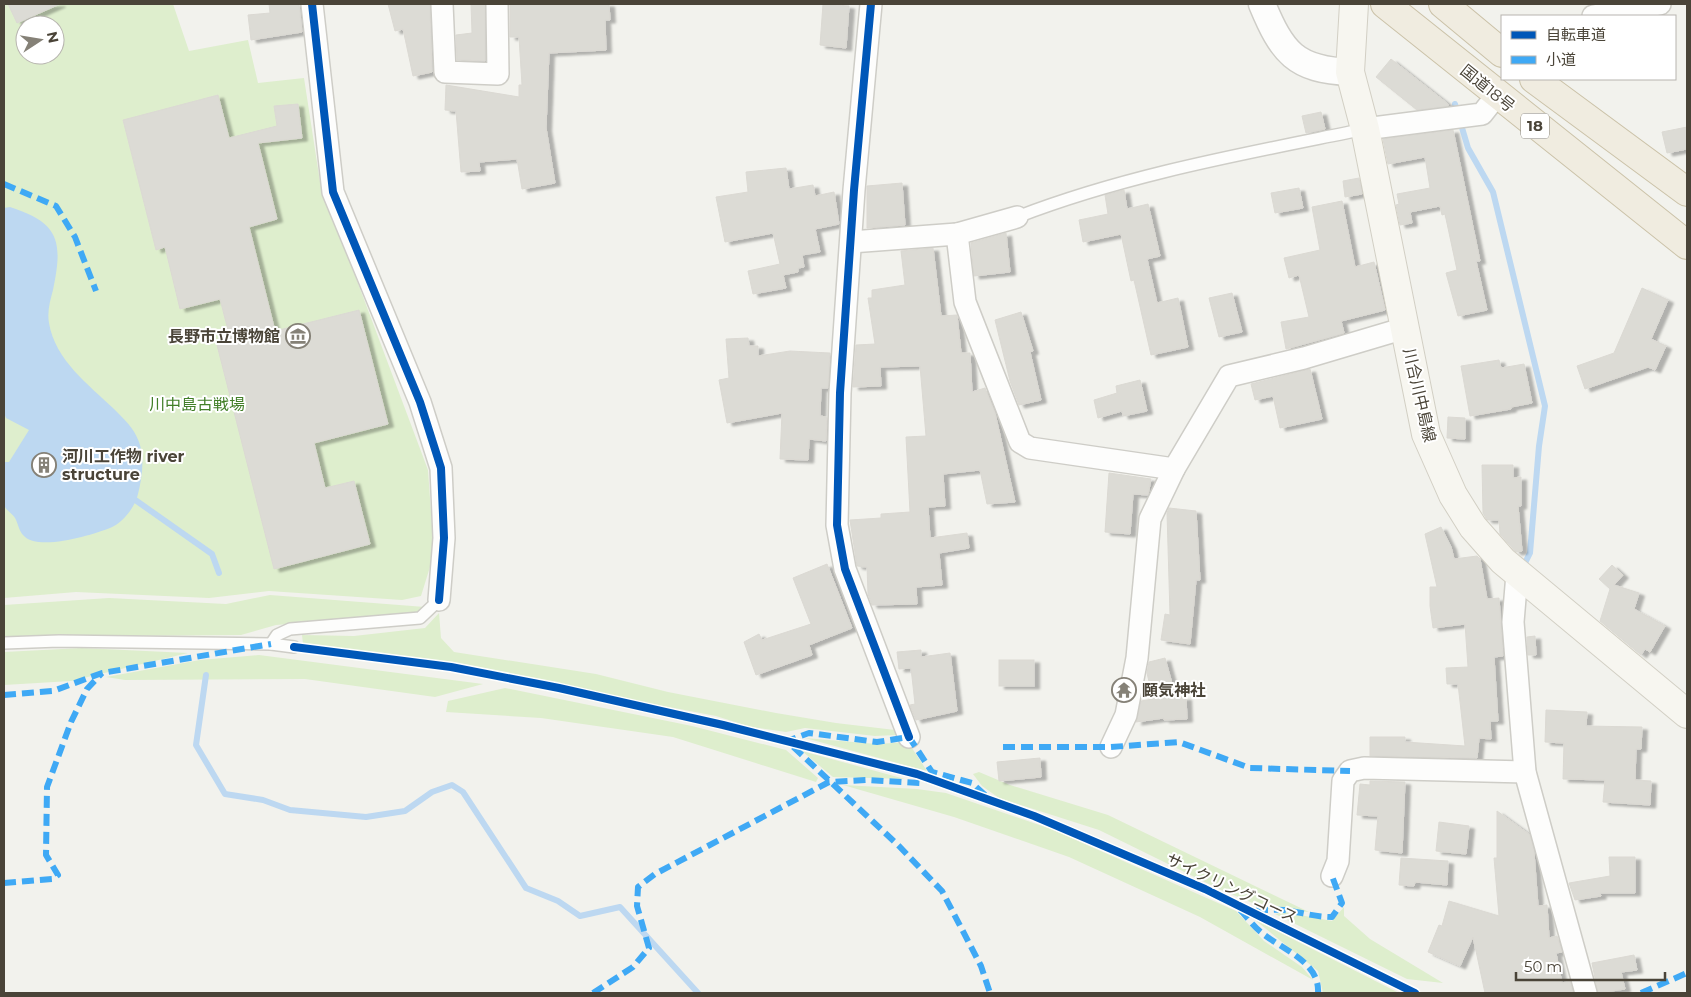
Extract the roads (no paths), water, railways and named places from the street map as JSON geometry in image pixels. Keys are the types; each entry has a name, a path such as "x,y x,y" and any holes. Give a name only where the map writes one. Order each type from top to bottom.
{"highway":[{"name":"国道18号","path":"1385,4 1687,245"},
{"path":"1443,4 1500,47"},
{"name":"18","path":"1535,80 1687,192"}],"main road":[{"name":"川合川中島線","path":"1354,4 1350,72 1365,129 1426,434 1439,466 1453,495 1474,527 1517,574 1687,714"}],"street":[{"path":"312,4 333,192 420,402 441,468 444,538 439,600"},
{"path":"442,4 445,72 498,74 497,4"},
{"path":"871,4 840,393 837,525 845,569 873,637 909,737"},
{"path":"1262,4 1281,43 1294,57 1310,67 1327,71 1350,72"},
{"path":"1599,15 1660,4"},
{"path":"1365,129 1482,114 1497,95"},
{"path":"851,242 957,234 1017,217"},
{"path":"957,234 965,302 1020,442 1030,448 1174,469"},
{"path":"1111,747 1126,715 1137,658 1150,519 1174,469 1229,376 1304,358 1405,328"},
{"path":"1517,574 1513,622 1525,772 1586,993"},
{"path":"1332,876 1338,862 1343,782 1350,771 1364,768 1525,772"}],"lane":[{"path":"1017,217 1058,201 1107,187 1209,162 1365,129"},
{"path":"271,644 277,635 290,629 420,618 439,600"},
{"path":"4,643 59,641 271,644 294,647"}],"water":[{"path":"10,207 39,220 54,236 58,259 48,315 52,336 58,349 74,371 132,428 141,448 142,475 138,494 131,509 115,526 78,538 52,542 30,540 23,535 15,518 5,507 3,490 4,462 9,462 29,430 6,418 4,413 4,208"}],"waterway":[{"path":"1455,104 1468,148 1493,192 1545,406 1539,446 1530,553 1525,563"},
{"path":"131,497 212,554 219,573"},
{"path":"206,675 196,745 225,794 263,800 290,810 366,817 405,811 432,792 452,785 463,792 526,888 558,901 580,916 620,907 698,993"}],"place":[{"name":"長野市立博物館","path":"298,336"},
{"name":"河川工作物 river structure","path":"44,465"},
{"name":"頥気神社","path":"1124,690"}],"park label":[{"name":"川中島古戦場","path":"197,404"}]}
